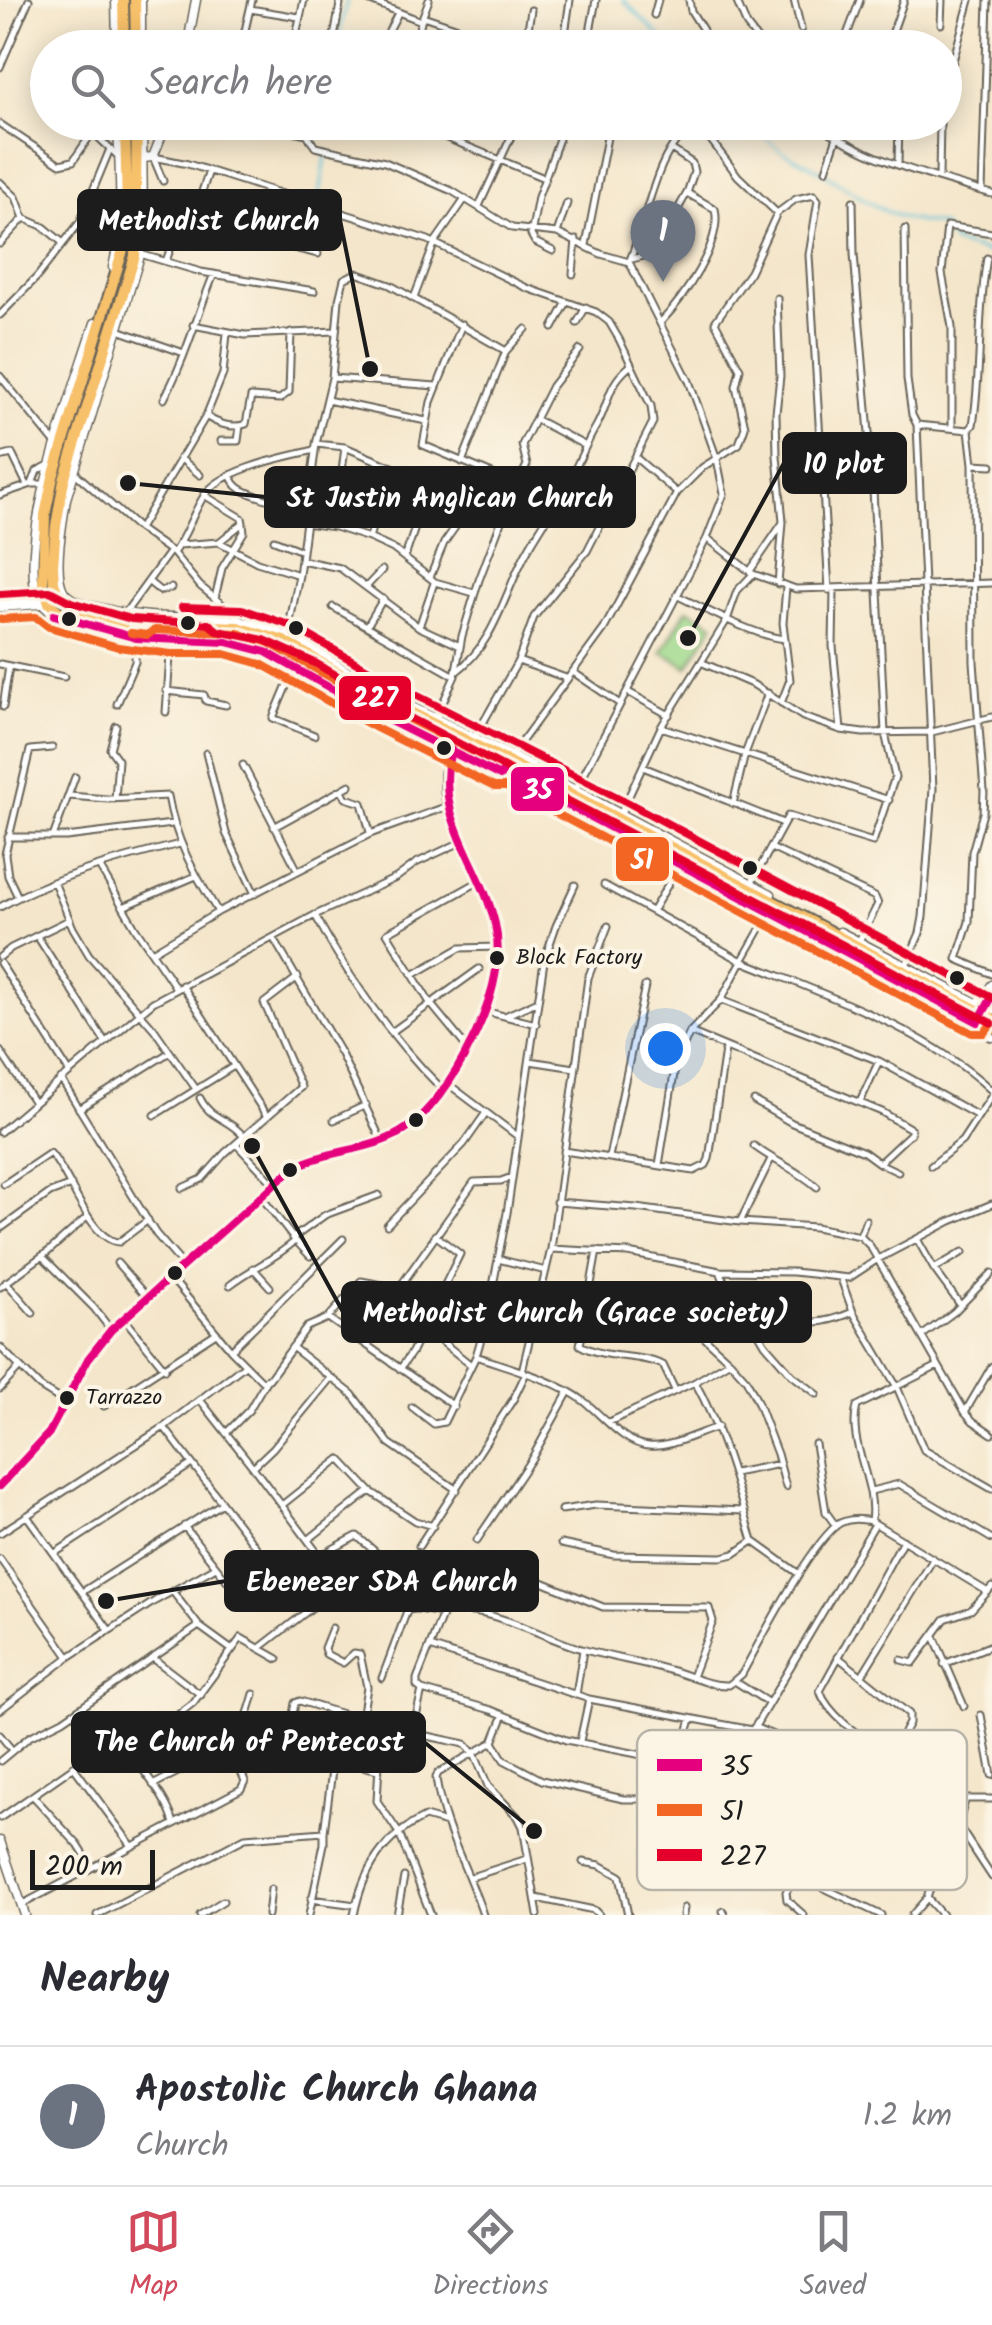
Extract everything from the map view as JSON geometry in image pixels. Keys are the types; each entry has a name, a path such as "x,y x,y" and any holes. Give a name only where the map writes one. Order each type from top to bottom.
{"main road":[{"path":"120,0 120,30"},
{"path":"138,0 138,30"},
{"path":"51,598 45,499 123,250 127,214 122,140"},
{"path":"51,598 70,459 128,289 137,238 140,140"},
{"path":"34,572 51,598 130,631 242,639 274,649 383,714 501,774 835,932 982,1013 992,1029"},
{"path":"51,598 80,608 145,620 238,626 294,642 383,698 712,875 872,970 982,1013"}],"street":[{"path":"0,67 29,0"},
{"path":"190,30 196,0"},
{"path":"246,30 252,0"},
{"path":"296,30 304,0"},
{"path":"368,0 398,13 462,30"},
{"path":"418,30 428,0"},
{"path":"566,30 570,0"},
{"path":"590,30 596,0"},
{"path":"654,15 658,0"},
{"path":"689,0 691,12 703,30"},
{"path":"736,0 751,30"},
{"path":"794,0 802,29"},
{"path":"849,30 860,0"},
{"path":"893,30 904,0"},
{"path":"941,24 942,0"},
{"path":"962,30 970,0"},
{"path":"982,191 988,0"},
{"path":"335,30 340,4"},
{"path":"250,9 299,17"},
{"path":"527,30 530,10"},
{"path":"389,30 398,13"},
{"path":"0,124 60,164 72,161 87,140"},
{"path":"100,140 119,157"},
{"path":"34,572 45,484 118,245 122,140"},
{"path":"59,521 140,254 148,157 144,140"},
{"path":"148,157 157,140"},
{"path":"311,140 315,147 385,162 465,198 512,228 557,233 601,254 630,260 648,256 654,250 687,194 694,167 688,158 671,150"},
{"path":"479,206 510,140"},
{"path":"553,251 531,238 531,230 558,140"},
{"path":"586,245 606,140"},
{"path":"576,790 707,538 724,494 717,459 690,380 630,260 676,140"},
{"path":"709,140 738,176 777,212"},
{"path":"826,170 835,140"},
{"path":"840,140 898,164 992,194"},
{"path":"898,164 899,140"},
{"path":"939,176 940,140"},
{"path":"460,141 544,178"},
{"path":"0,315 88,208 110,149"},
{"path":"148,157 208,171 435,242 519,285 586,307 609,322 654,418 587,551 534,617 518,661 475,737"},
{"path":"148,157 163,181"},
{"path":"208,171 197,206 202,214 257,237 318,254"},
{"path":"0,182 16,198 24,218 44,227 63,243"},
{"path":"660,322 684,295 717,226 715,210 687,194"},
{"path":"511,756 604,628 677,493 702,467 738,444 745,427 736,386 740,368 715,322 750,272 777,212 796,198 816,196 809,255 841,730"},
{"path":"414,298 435,242 465,198"},
{"path":"751,884 783,822 791,816 873,842 895,777 886,733 853,201"},
{"path":"557,233 567,203"},
{"path":"1,240 24,218"},
{"path":"166,261 179,225"},
{"path":"952,427 953,330 942,273 947,226 992,234"},
{"path":"905,229 908,379 917,425 933,802 923,917 906,965"},
{"path":"573,274 576,240"},
{"path":"140,254 214,274 314,291"},
{"path":"987,258 974,419 969,430 974,464 974,662 984,802 972,852 969,922 957,959 992,974"},
{"path":"164,399 214,274"},
{"path":"294,642 315,447 332,378 341,288 349,275 370,277 414,298 506,351"},
{"path":"777,298 777,456 783,522 783,623 790,680 781,704"},
{"path":"553,328 568,302"},
{"path":"577,323 586,307"},
{"path":"462,324 436,386 423,445 496,476 493,496 509,501"},
{"path":"194,325 227,334 336,331"},
{"path":"462,462 506,351 526,328"},
{"path":"118,330 184,353"},
{"path":"206,416 240,426 246,424 250,397 280,399 289,392 291,332"},
{"path":"140,528 206,416 223,374 227,334"},
{"path":"436,718 456,674 474,593 509,501 527,466 522,445 552,386 580,350"},
{"path":"456,674 493,628 524,556 566,487 614,382 630,366"},
{"path":"0,376 58,445"},
{"path":"332,378 436,386"},
{"path":"327,400 426,421"},
{"path":"535,418 584,445"},
{"path":"917,425 969,430"},
{"path":"221,441 238,441 240,426"},
{"path":"126,613 179,545 204,495 218,482 315,447 345,447 469,502 466,514 444,543 420,627"},
{"path":"335,527 345,447"},
{"path":"0,457 12,454 30,484"},
{"path":"635,457 677,493"},
{"path":"180,458 200,476"},
{"path":"974,464 992,465"},
{"path":"30,484 37,471 52,465"},
{"path":"369,538 390,467"},
{"path":"74,472 172,552 200,586 243,622 294,642 384,693 621,813 835,932 966,997 982,1013 991,990"},
{"path":"230,475 241,489 293,508 307,508"},
{"path":"0,495 30,484 45,484"},
{"path":"405,557 420,513 424,485"},
{"path":"204,495 242,518 244,532 222,568 215,598"},
{"path":"621,813 669,715 727,620 734,596 783,522"},
{"path":"179,545 220,542 243,523"},
{"path":"306,523 369,538 405,557 432,580 474,593"},
{"path":"707,538 752,573 782,585 831,590 992,583"},
{"path":"274,540 302,551"},
{"path":"220,542 233,551 299,575"},
{"path":"301,560 335,565 420,627 460,646"},
{"path":"367,586 382,570"},
{"path":"149,582 160,591 171,588"},
{"path":"678,596 727,620 772,638 785,639"},
{"path":"51,598 136,638 171,642 207,639 254,648 383,714 449,754 501,774 992,1037"},
{"path":"0,605 51,598 75,600 145,620 243,622"},
{"path":"366,626 383,599"},
{"path":"333,608 456,674"},
{"path":"117,704 134,662 136,638"},
{"path":"166,712 171,642"},
{"path":"518,661 568,678"},
{"path":"703,662 768,692 814,722 841,730 932,732 992,717"},
{"path":"0,664 64,677"},
{"path":"3,708 8,666"},
{"path":"300,670 286,688 273,718 314,735"},
{"path":"573,672 621,704"},
{"path":"166,692 204,695 206,701 226,705"},
{"path":"628,692 669,715"},
{"path":"733,804 745,754 768,692"},
{"path":"115,799 118,760 110,748 116,726"},
{"path":"662,728 889,800"},
{"path":"18,896 6,868 8,837 30,750 52,748"},
{"path":"206,753 218,810 255,894"},
{"path":"0,1486 39,1446 94,1350 111,1330 260,1195 305,1162 382,1142 412,1124 468,1049 484,1011 498,947 495,924 448,806 444,778 449,754"},
{"path":"243,765 298,870"},
{"path":"643,767 783,822"},
{"path":"52,837 75,777"},
{"path":"274,828 350,785"},
{"path":"342,790 346,798 362,803 370,834"},
{"path":"70,796 115,799 166,795 180,844 218,912"},
{"path":"152,952 218,912 370,834 448,806"},
{"path":"8,837 52,837 172,824"},
{"path":"0,1132 104,1040 179,986 461,842"},
{"path":"0,907 54,882 180,844"},
{"path":"771,848 875,897 878,904 859,941"},
{"path":"100,866 122,908 266,1115"},
{"path":"654,910 677,869"},
{"path":"122,908 196,876"},
{"path":"54,882 89,955 140,1012 196,1090"},
{"path":"468,1049 430,1003 388,931 478,882"},
{"path":"412,1407 434,1424 444,1422 476,1356 498,1260 548,944 575,885"},
{"path":"604,885 742,961 825,995 947,1054 992,1093 989,1106 962,1141 932,1166"},
{"path":"315,914 336,954 393,1031 444,1086 517,1136"},
{"path":"659,1166 675,1066 690,1032 721,1000 766,919"},
{"path":"69,1071 0,960 70,920"},
{"path":"419,1546 514,1398 524,1372 551,1249 588,978 608,926"},
{"path":"36,936 104,1040"},
{"path":"274,939 298,977 382,1142"},
{"path":"413,975 460,948 498,947"},
{"path":"393,1031 480,969"},
{"path":"182,1188 202,1180 266,1115 301,1087 264,1003 298,977"},
{"path":"609,1157 646,986"},
{"path":"966,997 991,990"},
{"path":"721,1000 878,1061 978,1116"},
{"path":"504,1016 538,1001"},
{"path":"484,1011 536,1024"},
{"path":"690,1032 860,1102 911,1130 879,1162"},
{"path":"564,1152 694,1170 706,1165 725,1049"},
{"path":"0,1051 33,1101"},
{"path":"79,1109 170,1052"},
{"path":"530,1061 576,1068"},
{"path":"860,1102 878,1061"},
{"path":"0,1072 8,1065"},
{"path":"155,1115 234,1066"},
{"path":"62,1078 148,1220 182,1264"},
{"path":"200,1098 208,1111 232,1122 244,1137"},
{"path":"754,1101 792,1124 864,1152 898,1172"},
{"path":"334,1120 366,1105"},
{"path":"387,1225 464,1144 485,1114"},
{"path":"236,1144 274,1184"},
{"path":"754,1146 818,1187"},
{"path":"4,1184 50,1153 88,1216 114,1243 148,1220"},
{"path":"740,1222 771,1159"},
{"path":"471,1365 401,1308 399,1288 474,1182 512,1177"},
{"path":"1,1227 50,1193 71,1185"},
{"path":"260,1195 310,1256"},
{"path":"230,1285 272,1260 325,1215 379,1195"},
{"path":"556,1202 815,1226 860,1236 878,1258 965,1412 992,1434"},
{"path":"551,1249 597,1250 720,1271 793,1272 842,1279 854,1277 878,1258 992,1204"},
{"path":"33,1313 3,1285 88,1216"},
{"path":"860,1236 866,1220"},
{"path":"400,1369 460,1254 435,1235"},
{"path":"917,1238 960,1304"},
{"path":"231,1350 343,1239"},
{"path":"597,1250 580,1345 663,1365 675,1390"},
{"path":"934,1269 962,1252"},
{"path":"42,1256 111,1330"},
{"path":"498,1260 546,1271"},
{"path":"117,1263 147,1297"},
{"path":"253,1268 270,1287"},
{"path":"720,1271 734,1302 748,1315 765,1344 817,1394"},
{"path":"923,1336 992,1273"},
{"path":"169,1276 231,1350 258,1379 266,1381"},
{"path":"842,1279 853,1312 897,1387 924,1450 992,1489"},
{"path":"226,1433 249,1410 266,1381 312,1324 328,1318 361,1281 399,1288"},
{"path":"590,1298 676,1312 730,1361 752,1390 786,1487"},
{"path":"748,1315 809,1324 828,1322 853,1312"},
{"path":"124,1318 165,1368"},
{"path":"328,1318 454,1406"},
{"path":"104,1406 216,1333"},
{"path":"0,1346 40,1387 64,1402"},
{"path":"292,1347 352,1394 389,1444 457,1490"},
{"path":"476,1356 581,1398 609,1422 649,1446 718,1427"},
{"path":"609,1422 696,1382 730,1361"},
{"path":"0,1533 201,1402 245,1365"},
{"path":"753,1728 873,1522 870,1491 859,1452 856,1409 938,1366"},
{"path":"965,1412 992,1366"},
{"path":"0,1389 20,1368"},
{"path":"253,1468 331,1378"},
{"path":"696,1382 718,1427 750,1520 753,1541 799,1574"},
{"path":"477,1540 532,1458 568,1392"},
{"path":"201,1402 319,1555"},
{"path":"164,1426 278,1577"},
{"path":"814,1444 826,1512 836,1526"},
{"path":"282,1505 337,1459 344,1461 370,1492 415,1521 433,1526"},
{"path":"55,1553 192,1464"},
{"path":"734,1473 780,1464"},
{"path":"870,1491 899,1484 992,1538"},
{"path":"308,1540 370,1492"},
{"path":"82,1592 222,1503"},
{"path":"561,1510 596,1505 744,1511"},
{"path":"26,1516 109,1630"},
{"path":"382,1678 407,1610 415,1608 443,1613 462,1609 493,1616 583,1650 723,1686 736,1682 799,1574 836,1526 852,1520 873,1522 932,1561 990,1589 971,1610 945,1620 911,1664 901,1660"},
{"path":"184,1526 241,1598 358,1536 380,1556"},
{"path":"855,1730 822,1697 822,1684 903,1540"},
{"path":"561,1544 614,1555 722,1558 753,1541"},
{"path":"0,1559 69,1657"},
{"path":"862,1674 932,1561"},
{"path":"490,1567 530,1577 604,1607 709,1608 714,1622 692,1677"},
{"path":"0,1710 109,1630 214,1568"},
{"path":"262,1647 286,1624 340,1586"},
{"path":"173,1592 199,1626 232,1650"},
{"path":"443,1613 416,1683 422,1690 504,1715 566,1740 637,1753"},
{"path":"0,1760 199,1626"},
{"path":"332,1628 324,1648 326,1654 344,1664 354,1653 360,1654 367,1683 362,1719"},
{"path":"934,1636 964,1706"},
{"path":"123,1748 182,1713 201,1695 242,1638 278,1660"},
{"path":"430,1646 589,1699 758,1730"},
{"path":"944,1664 992,1646"},
{"path":"576,1695 583,1650"},
{"path":"838,1657 910,1716 907,1730"},
{"path":"154,1659 201,1695"},
{"path":"736,1682 769,1702"},
{"path":"413,1731 422,1690"},
{"path":"152,1785 220,1746 242,1727 254,1694"},
{"path":"580,1741 589,1699"},
{"path":"289,1739 298,1701 381,1726 462,1743 475,1754 488,1786 523,1826 538,1915"},
{"path":"483,1915 446,1822 436,1776 493,1742 504,1715"},
{"path":"980,1715 992,1775"},
{"path":"688,1730 691,1719"},
{"path":"381,1726 378,1805 399,1833 431,1915"},
{"path":"0,1818 131,1727"},
{"path":"0,1735 12,1750"},
{"path":"111,1741 123,1748 168,1805 174,1824"},
{"path":"493,1742 504,1760 542,1780 637,1799"},
{"path":"0,1841 23,1910 92,1867 245,1784 237,1763 220,1746"},
{"path":"309,1915 324,1844 333,1764 342,1761 378,1770"},
{"path":"74,1766 132,1846"},
{"path":"34,1797 78,1845 92,1867"},
{"path":"967,1801 992,1799"},
{"path":"354,1915 365,1874 390,1840 426,1817 446,1822"},
{"path":"97,1915 245,1838 324,1832"},
{"path":"967,1839 992,1877"},
{"path":"471,1877 527,1859"},
{"path":"583,1862 600,1865 620,1876 628,1915"},
{"path":"398,1915 404,1878"},
{"path":"268,1915 271,1889"},
{"path":"790,1890 786,1897 804,1915"},
{"path":"828,1890 881,1915"},
{"path":"912,1915 929,1890"},
{"path":"312,1898 356,1905"},
{"path":"535,1898 594,1910 599,1915"},
{"path":"927,1898 942,1915"},
{"path":"200,1915 223,1901"}],"green space":[{"path":"687,609 714,624 688,667 662,652"}],"waterway":[{"path":"340,30 347,0"},
{"path":"623,0 654,30"},
{"path":"768,140 874,205 906,219 945,227"},
{"path":"310,248 326,152"},
{"path":"949,236 954,243 992,254"}],"transit line":[{"name":"227","path":"0,594 50,591 71,602 131,619 209,624 218,631 264,640 315,663 412,719 992,1023"},
{"name":"227","path":"182,607 242,609 292,626 390,682 627,802 992,997"},
{"name":"35","path":"54,615 136,638 227,642 266,652 382,717 500,776 503,771 978,1022 992,997"},
{"name":"51","path":"1,619 36,617 49,627 118,647 171,654 225,654 261,664 376,728 494,787 506,787 972,1033 984,1033 992,1023"},
{"name":"51","path":"131,633 238,633 269,643 378,704 530,780"},
{"name":"35","path":"0,1486 49,1433 88,1359 111,1330 292,1169 393,1136 427,1110 452,1078 484,1015 498,954 488,901 448,798 451,750"}],"place":[{"name":"Apostolic Church Ghana","path":"663,282"},
{"name":"Methodist Church","path":"370,369"},
{"name":"St Justin Anglican Church","path":"128,483"},
{"name":"10 plot","path":"688,638"},
{"name":"Block Factory","path":"497,958"},
{"name":"Methodist Church (Grace society)","path":"252,1146"},
{"name":"Tarrazzo","path":"67,1398"},
{"name":"Ebenezer SDA Church","path":"106,1601"},
{"name":"The Church of Pentecost","path":"534,1831"}]}
